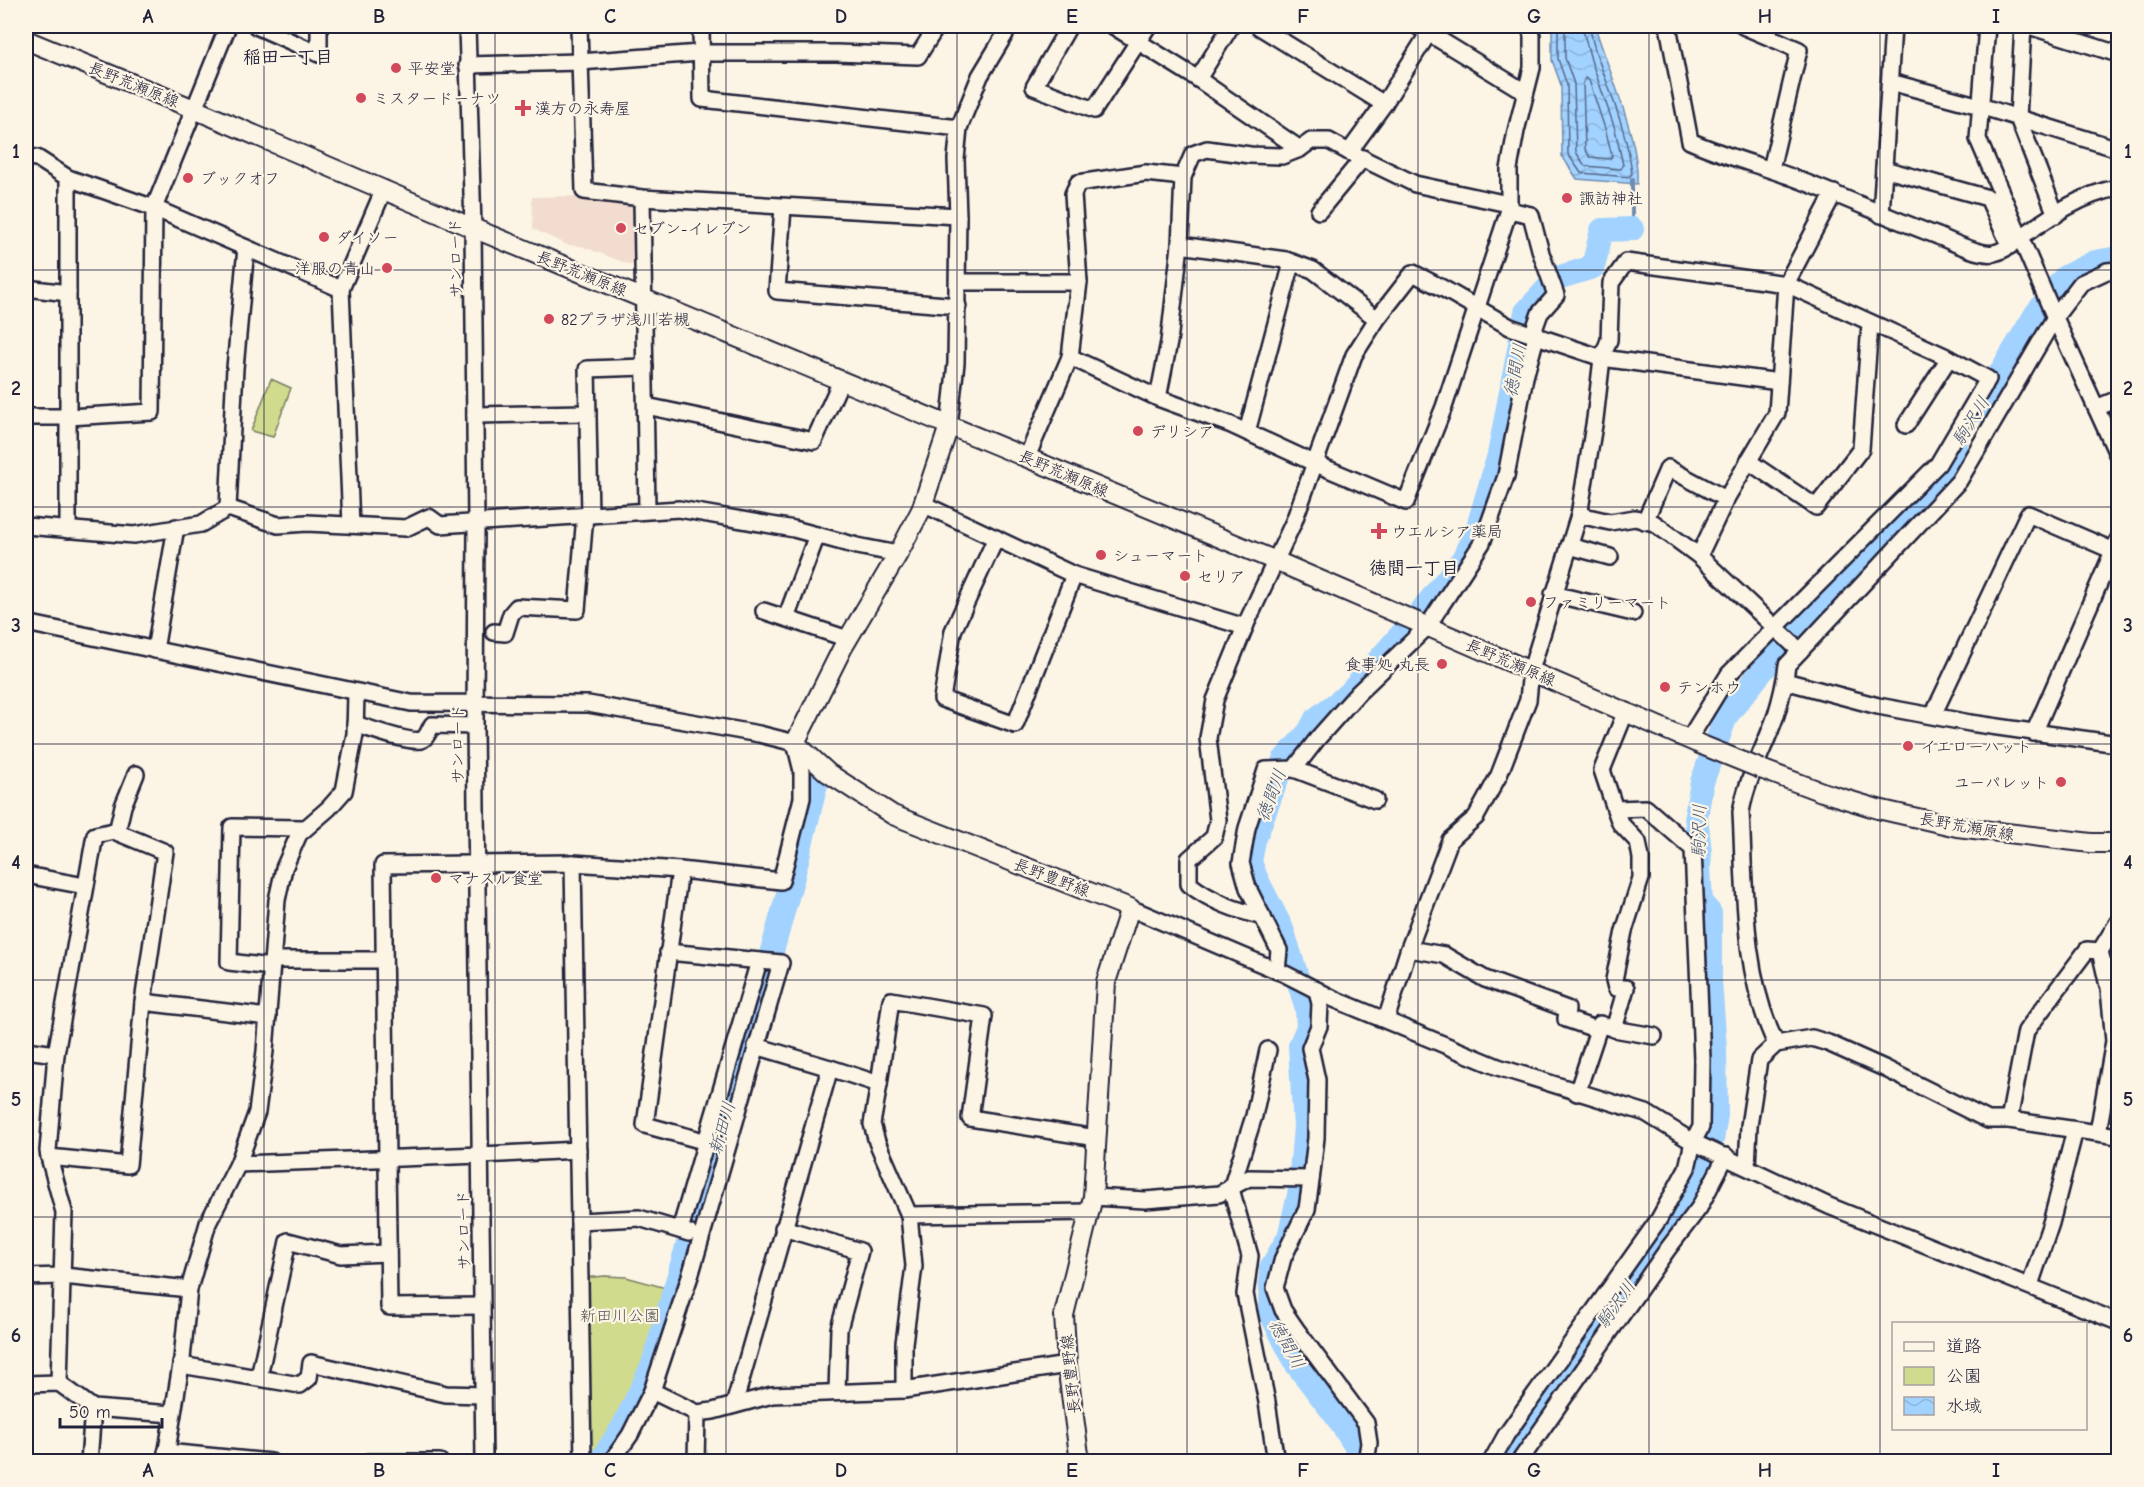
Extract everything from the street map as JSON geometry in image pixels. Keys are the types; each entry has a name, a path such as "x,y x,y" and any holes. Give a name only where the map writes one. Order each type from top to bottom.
{"main road":[{"name":"長野荒瀬原線","path":"26,40 1276,561 1761,769 1822,792 1878,809 1957,827 2081,843 2118,843"},
{"path":"795,743 848,639 898,554 923,504 949,426"},
{"name":"長野豊野線","path":"795,743 828,773 893,815 1130,908 1106,982 1091,1204 1064,1315 1067,1365 1080,1461"}],"street":[{"path":"26,417 152,412 154,208 228,26"},
{"path":"256,26 319,54 319,26"},
{"name":"サンロード","path":"467,26 473,228 476,862 484,1461"},
{"path":"579,26 584,191 642,198 958,216"},
{"path":"701,26 702,99 959,128"},
{"path":"467,65 580,62 700,53 836,53 918,56 937,26"},
{"path":"949,426 956,363 958,306 956,159 959,128 980,76 1010,26"},
{"path":"1069,26 1034,87 1094,110 1148,26"},
{"path":"1113,26 1198,79 1300,150"},
{"path":"1198,79 1231,26"},
{"path":"1258,26 1384,104"},
{"path":"1070,357 1158,398 1247,432 1406,502 1444,407 1508,207 1509,169 1532,68 1530,26"},
{"path":"1668,26 1690,141 1714,152 1834,193 1881,215 1983,253 1994,254 2056,215 2101,191 2118,188"},
{"path":"1743,26 1799,50 1771,170"},
{"path":"1881,215 1893,26"},
{"path":"1987,26 1978,139 2014,242"},
{"path":"2023,26 2018,118 2056,215"},
{"path":"2029,26 2118,54"},
{"path":"1318,211 1356,155 1426,28 1525,93"},
{"path":"1890,82 1980,106 2118,149"},
{"path":"1158,398 1169,342 1180,245 1183,177 1193,154 1207,149 1250,155 1282,156 1300,150 1311,141 1329,141 1415,184 1531,215 1556,295 1540,313 1535,327 1506,476 1482,543 1425,626 1358,693 1292,769"},
{"path":"26,156 37,158 68,178 154,208 341,289"},
{"path":"1884,169 1988,198 2038,278 2118,456"},
{"path":"1027,457 1070,357 1079,282 1073,194 1078,183 1146,173 1183,177"},
{"path":"68,178 68,530"},
{"path":"351,525 341,289 384,189"},
{"path":"1699,556 1726,499 1777,413 1786,284 1834,193"},
{"path":"642,198 647,510"},
{"path":"783,207 777,291 958,306"},
{"path":"1180,245 1286,260 1313,270 1377,319"},
{"path":"228,508 235,368 246,248"},
{"path":"1386,1020 1408,949 1450,840 1476,817 1499,776 1528,700 1530,670 1579,515 1594,430 1602,358 1609,340 1611,283 1626,262 1786,284 1949,358 1988,379 1938,464 1778,630 1729,674 1693,741"},
{"path":"1247,432 1292,263"},
{"path":"1776,1044 1762,1013 1749,950 1741,812 1745,793 1776,717 1787,665 1798,649 1959,481 2053,314 2081,283 2107,271 2118,270"},
{"path":"1263,917 1236,910 1206,898 1189,884 1189,859 1214,837 1218,820 1208,738 1215,699 1294,521 1354,355 1377,319 1413,273 1510,327 1602,358 1779,382"},
{"path":"958,282 1079,282"},
{"path":"26,288 68,293"},
{"path":"1748,461 1816,507 1861,449 1870,324"},
{"path":"1906,425 1949,358"},
{"path":"494,632 505,633 511,614 517,606 577,610 587,515 587,369 645,367"},
{"path":"646,406 814,441 842,381"},
{"path":"2096,408 2118,399"},
{"path":"475,415 588,413"},
{"path":"1645,521 1668,468 1726,499"},
{"path":"923,504 1074,575 1245,627"},
{"path":"26,526 134,536 201,524 228,508 278,525 307,523 406,528 429,518 440,525 476,524 679,509 794,529 898,554"},
{"path":"1933,715 2028,514 2116,545 2034,733"},
{"path":"1579,515 1610,522 1635,518 1654,524 1699,556 1798,649"},
{"path":"154,650 176,527"},
{"path":"786,618 817,535"},
{"path":"996,538 952,631 942,699 1015,725 1074,575"},
{"path":"1569,546 1610,557"},
{"path":"1553,594 1633,613"},
{"path":"764,611 848,639"},
{"path":"26,623 411,703 588,705 759,734 795,743 802,771 802,798 782,881 680,870 573,863 476,862 383,865 389,1307 482,1306"},
{"path":"1785,681 1878,706 1990,727 2118,744"},
{"path":"271,1461 165,1457 181,1365 189,1289 208,1223 238,1164 257,1112 268,1017 277,900 284,868 299,834 329,808 344,791 355,724 356,693"},
{"path":"1614,1029 1626,988 1616,988 1614,980 1624,931 1641,878 1641,858 1638,842 1620,823 1602,770 1626,711"},
{"path":"355,724 410,740 420,740 425,737 432,725 475,726"},
{"path":"1281,973 1279,950 1248,888 1241,863 1247,828 1266,770 1292,769 1375,800"},
{"path":"117,832 123,806 136,774"},
{"path":"1491,1461 1506,1435 1659,1219 1687,1168 1701,1128 1702,1059 1693,849 1646,808 1615,809"},
{"path":"305,828 232,827 229,962 272,964 384,960"},
{"path":"49,1157 128,1165 143,1002 165,852 114,831 95,835 56,1053 49,1157 64,1212 59,1383"},
{"path":"573,863 583,1461"},
{"path":"680,870 645,1125 707,1142"},
{"path":"26,875 85,886"},
{"path":"1130,908 1498,1067 1646,1113 1695,1143 1829,1206 2118,1322"},
{"path":"2098,1132 2114,1041 2109,990 2100,951 2118,922"},
{"path":"1408,949 1444,955 1485,979 1567,1009 1566,1019 1598,1030"},
{"path":"2009,1120 2026,1031 2087,950 2100,951"},
{"path":"668,952 781,963 756,1046 691,1233"},
{"path":"611,1461 630,1436 652,1391 691,1273 691,1233 707,1142 759,961"},
{"path":"1311,987 1320,1004 1319,1026 1310,1048 1317,1080 1316,1138 1303,1179 1307,1209 1283,1258 1275,1288 1289,1320 1366,1424 1369,1443 1366,1461"},
{"path":"904,1390 904,1343 914,1266 909,1215 877,1142 872,1124 891,1000 984,1016 970,1118 1096,1138"},
{"path":"143,1002 268,1017"},
{"path":"1577,1093 1600,1024 1614,1029 1654,1036"},
{"path":"1747,1167 1749,1126 1760,1060 1776,1044 1812,1038 1828,1043 1988,1120 2009,1120 2118,1136"},
{"path":"756,1046 879,1084"},
{"path":"26,1050 56,1053"},
{"path":"1268,1050 1254,1116 1231,1189 1250,1256 1245,1294 1267,1402 1276,1461"},
{"path":"734,1405 830,1068"},
{"path":"2030,1285 2051,1223 2075,1130"},
{"path":"238,1164 578,1150"},
{"path":"1519,1461 1699,1208 1723,1155"},
{"path":"909,1215 1219,1194 1249,1178 1303,1179"},
{"path":"579,1221 639,1218 691,1233"},
{"path":"783,1228 860,1251 839,1329 837,1391"},
{"path":"260,1377 288,1241 341,1255 387,1252"},
{"path":"26,1277 63,1276 189,1289"},
{"path":"181,1365 300,1385 309,1378 311,1363 446,1394 483,1395"},
{"path":"652,1391 697,1413 772,1395 904,1390 1067,1365"},
{"path":"26,1384 59,1383 93,1408 172,1414"},
{"path":"89,1461 93,1408"},
{"path":"696,1461 697,1413"},
{"path":"368,1461 440,1461"}],"shaded area":[{"path":"582,196 631,201 637,207 639,260 631,265 581,246 567,245 533,229 532,197"}],"green space":[{"path":"271,379 291,388 273,437 251,431"},
{"name":"新田川公園","path":"626,1277 666,1288 645,1356 620,1415 589,1462 583,1278"}],"water":[{"path":"1552,26 1595,26 1634,146 1637,184 1577,179 1562,156 1561,85 1552,60"}],"waterway":[{"path":"1632,179 1632,229"},
{"name":"徳間川","path":"1355,1462 1357,1448 1337,1417 1297,1365 1270,1312 1271,1268 1289,1237 1299,1195 1305,1127 1300,1046 1308,1027 1307,1009 1282,929 1250,862 1254,840 1284,760 1309,732 1316,719 1349,694 1416,618 1463,559 1478,527 1499,455 1526,312 1557,278 1593,267 1602,230 1632,229"},
{"name":"駒沢川","path":"1978,410 2036,314 2065,277 2095,262 2118,258"},
{"name":"駒沢川","path":"1504,1462 1601,1327 1629,1281 1673,1223 1695,1171 1712,1140 1716,1115 1715,1048 1710,981 1710,913 1701,903 1700,853 1696,816 1702,782 1726,716 1807,619 1928,490 1955,447"},
{"name":"新田川","path":"600,1462 623,1427 652,1367 740,1066 816,784"}],"place":[{"name":"平安堂","path":"396,68"},
{"name":"ミスタードーナツ","path":"361,98"},
{"name":"漢方の永寿屋","path":"523,108"},
{"name":"ブックオフ","path":"188,178"},
{"name":"諏訪神社","path":"1567,198"},
{"name":"セブン-イレブン","path":"621,228"},
{"name":"ダイソー","path":"324,237"},
{"name":"洋服の青山","path":"387,268"},
{"name":"82プラザ浅川若槻","path":"549,319"},
{"name":"デリシア","path":"1138,431"},
{"name":"ウエルシア薬局","path":"1379,531"},
{"name":"シューマート","path":"1101,555"},
{"name":"セリア","path":"1185,576"},
{"name":"ファミリーマート","path":"1531,602"},
{"name":"食事処 丸長","path":"1442,664"},
{"name":"テンホウ","path":"1665,687"},
{"name":"イエローハット","path":"1908,746"},
{"name":"ユーパレット","path":"2061,782"},
{"name":"マナスル食堂","path":"436,878"}],"district":[{"name":"稲田一丁目","path":"288,57"},
{"name":"徳間一丁目","path":"1414,568"}]}
